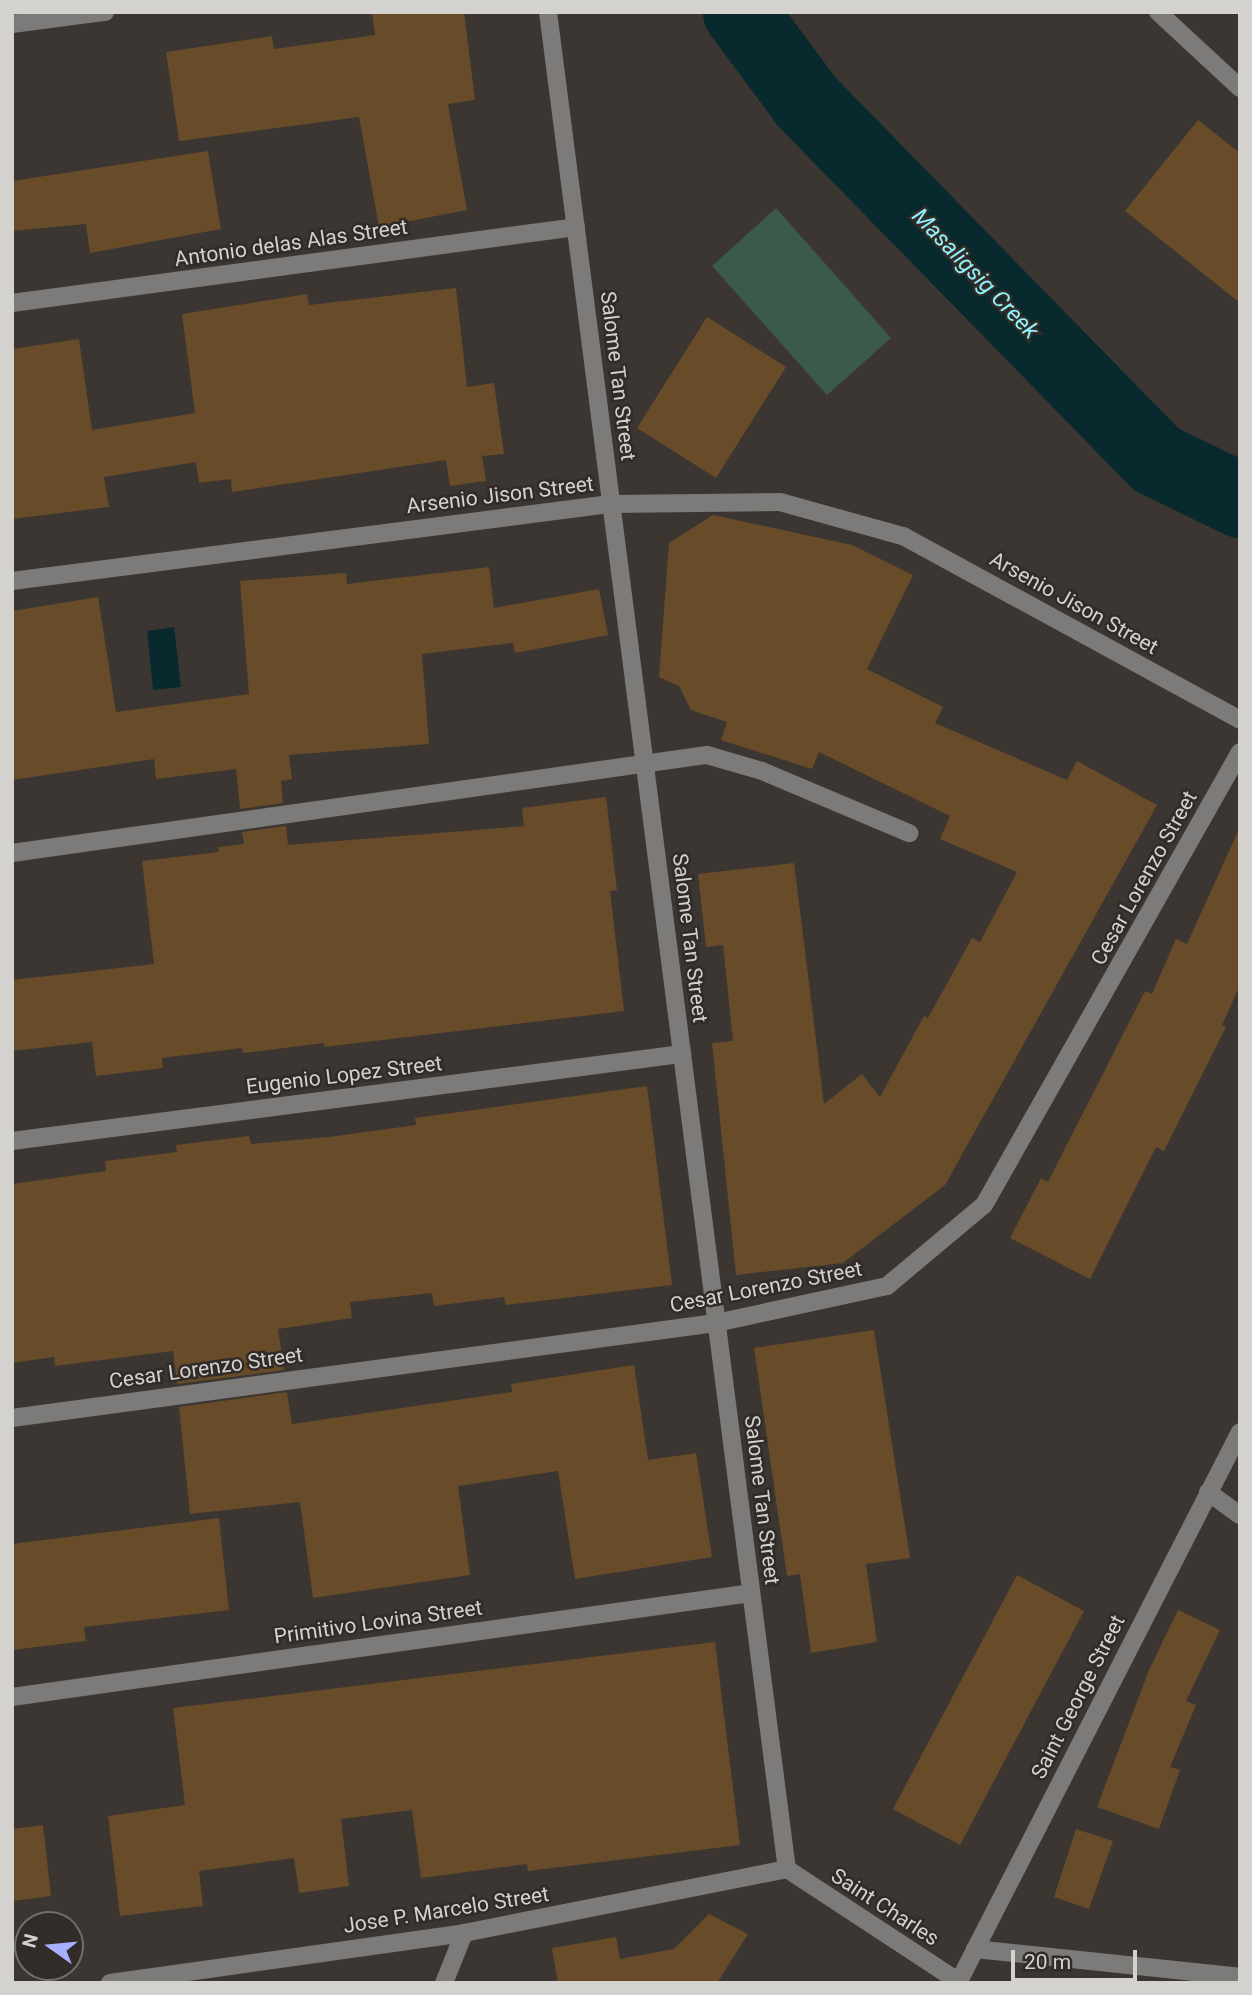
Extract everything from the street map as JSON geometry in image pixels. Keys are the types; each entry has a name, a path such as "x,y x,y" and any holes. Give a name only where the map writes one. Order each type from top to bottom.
{"street":[{"path":"12,24 105,12"},
{"name":"Salome Tan Street","path":"548,12 787,1870"},
{"path":"1158,12 1240,88"},
{"name":"Antonio delas Alas Street","path":"12,303 576,227"},
{"name":"Arsenio Jison Street","path":"12,581 611,504 780,502 903,536 1240,720"},
{"name":"Cesar Lorenzo Street","path":"12,1418 716,1322 887,1286 984,1205 1240,752"},
{"path":"12,853 645,766 706,755 762,771 909,833"},
{"name":"Eugenio Lopez Street","path":"12,1140 682,1054"},
{"name":"Saint George Street","path":"958,1982 1240,1432"},
{"path":"1208,1492 1240,1515"},
{"name":"Primitivo Lovina Street","path":"12,1697 751,1593"},
{"name":"Jose P. Marcelo Street","path":"110,1983 464,1933 787,1870"},
{"name":"Saint Charles","path":"787,1870 958,1982"},
{"path":"444,1983 464,1933"},
{"path":"975,1949 1240,1977"}],"green space":[{"path":"776,208 891,338 827,395 712,266"}],"water":[{"path":"174,627 181,687 153,690 147,631"}],"building":[{"path":"372,12 464,12 475,100 448,104 467,210 379,227 359,117 179,141 166,52 272,36 274,49 375,35"},
{"path":"1198,120 1240,153 1240,303 1125,211"},
{"path":"208,151 221,229 90,253 86,224 12,231 12,181"},
{"path":"456,288 467,387 494,383 504,454 482,456 486,481 450,486 446,460 232,492 231,479 199,483 196,462 104,477 109,507 12,519 12,349 79,339 92,430 195,413 182,314 307,294 309,305"},
{"path":"707,317 786,367 716,478 637,428"},
{"path":"713,515 852,545 913,575 867,669 943,707 935,723 1067,780 1077,761 1157,805 945,1185 843,1263 736,1275 712,1043 733,1041 723,945 706,947 698,874 794,863 824,1104 862,1074 880,1097 924,1016 928,1018 972,938 980,942 1017,872 940,839 950,816 819,752 812,769 721,740 727,722 691,710 679,686 659,677 669,543"},
{"path":"489,567 494,608 599,589 608,635 515,653 513,643 422,654 429,744 289,755 292,779 281,781 283,803 240,809 236,769 156,779 154,759 12,780 12,611 98,597 116,712 249,694 240,581 346,573 347,584"},
{"path":"606,797 617,890 610,891 624,1011 324,1047 324,1043 243,1053 242,1048 162,1058 163,1068 96,1076 92,1042 12,1051 12,980 154,964 142,861 219,852 218,847 244,844 242,832 286,826 288,845 524,826 522,808"},
{"path":"1240,827 1240,985 1222,1025 1226,1027 1164,1151 1156,1147 1090,1279 1010,1238 1041,1178 1048,1182 1145,991 1152,994 1176,939 1187,944"},
{"path":"647,1086 672,1285 506,1305 504,1297 434,1306 432,1293 350,1302 352,1318 278,1329 284,1370 177,1384 173,1351 55,1366 54,1357 12,1363 12,1184 106,1171 105,1161 177,1152 176,1145 249,1136 251,1144 329,1137 416,1125 415,1118"},
{"path":"874,1330 910,1558 866,1564 877,1642 811,1653 800,1574 787,1576 754,1348"},
{"path":"634,1365 648,1460 696,1453 712,1557 575,1579 558,1471 458,1486 470,1575 313,1598 300,1502 190,1514 179,1407 287,1392 292,1424 512,1392 511,1384"},
{"path":"219,1518 229,1610 84,1627 86,1641 12,1650 12,1544"},
{"path":"1017,1575 1084,1611 960,1845 893,1809"},
{"path":"1178,1610 1220,1630 1186,1701 1196,1705 1170,1767 1180,1770 1159,1829 1097,1807 1149,1670"},
{"path":"715,1642 740,1845 528,1871 527,1864 421,1878 412,1810 341,1819 349,1886 299,1893 294,1858 199,1871 203,1906 120,1916 108,1816 185,1805 173,1708"},
{"path":"43,1825 51,1896 12,1901 12,1829"},
{"path":"1076,1829 1113,1841 1089,1909 1054,1897"},
{"path":"709,1914 748,1934 717,1983 558,1983 552,1948 616,1937 620,1959 674,1949"}],"waterway":[{"name":"Masaligsig Creek","path":"740,12 806,101 1156,459 1240,500"}]}
